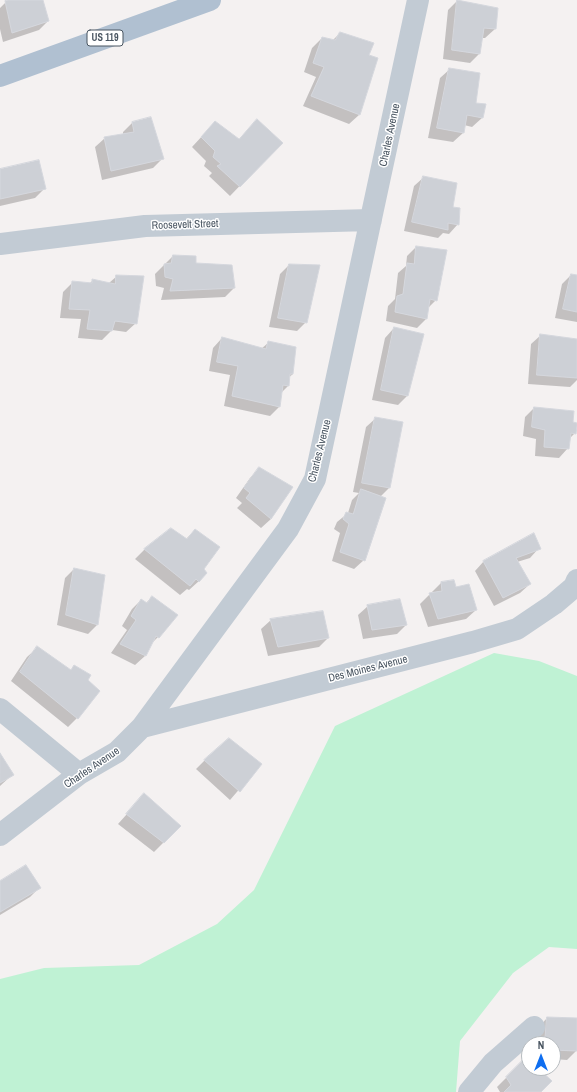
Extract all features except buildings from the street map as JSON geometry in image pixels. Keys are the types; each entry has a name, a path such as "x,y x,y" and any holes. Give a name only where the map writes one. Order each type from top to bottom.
{"main road":[{"name":"US 119","path":"0,76 210,0"}],"street":[{"name":"Charles Avenue","path":"0,835 80,774 117,752 142,727 288,529 315,479 372,220 418,0"},
{"name":"Roosevelt Street","path":"0,244 145,226 372,220"},
{"name":"Des Moines Avenue","path":"142,727 473,642 517,629 554,604 574,587 577,580"},
{"path":"0,709 80,774"},
{"path":"469,1092 493,1063 534,1027"}],"green space":[{"path":"494,653 539,661 577,676 577,949 549,947 513,973 460,1041 456,1092 0,1092 0,979 44,968 139,965 217,924 254,890 335,726"}]}
